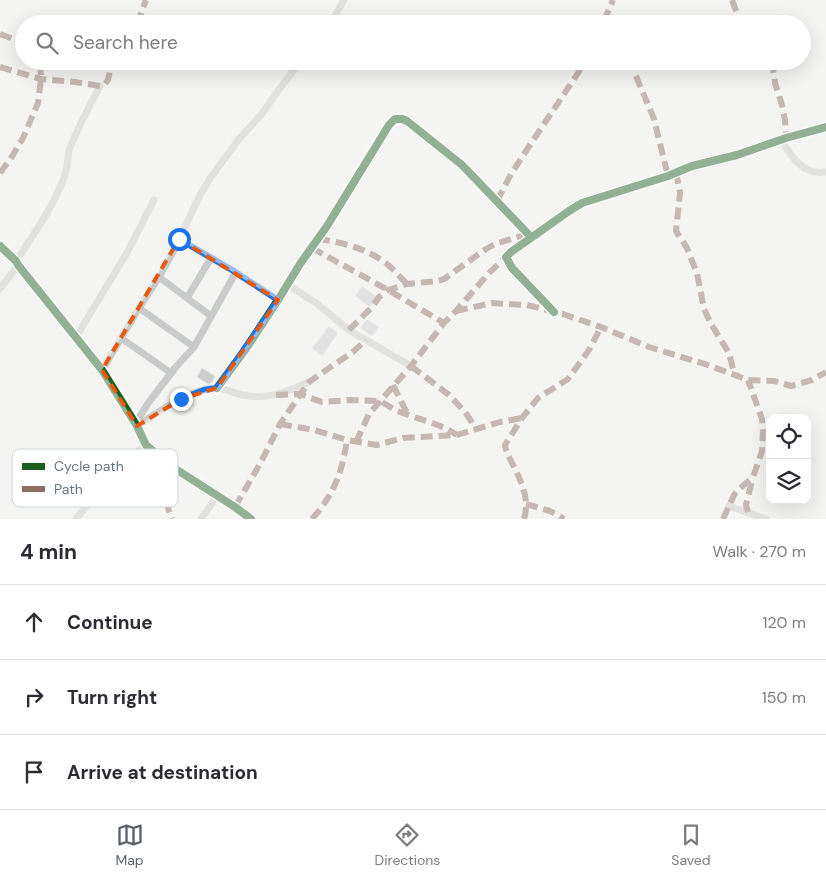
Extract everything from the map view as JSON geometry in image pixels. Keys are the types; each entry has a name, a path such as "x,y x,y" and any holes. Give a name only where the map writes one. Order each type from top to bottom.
{"street":[{"path":"335,15 344,0"},
{"path":"102,370 159,277 211,177 239,139 261,115 294,70"},
{"path":"0,289 56,194 66,173 69,150 100,86"},
{"path":"217,388 333,217 389,125 395,119 407,121 462,165 532,237"},
{"path":"554,312 512,268 506,257 568,211 582,203 692,166 737,155 826,127"},
{"path":"781,140 799,165 813,172 826,172"},
{"path":"76,337 128,251 154,200"},
{"path":"179,239 236,272 278,300"},
{"path":"0,246 17,263 102,370 146,445 151,449"},
{"path":"187,298 211,258"},
{"path":"136,425 148,402 194,347 236,272"},
{"path":"159,277 211,316"},
{"path":"288,284 316,303 349,330 412,366"},
{"path":"139,308 194,347"},
{"path":"121,338 171,373"},
{"path":"136,425 181,399 204,390 217,388 241,395 267,397 308,382"},
{"path":"140,449 146,445"},
{"path":"178,471 251,519"},
{"path":"201,519 217,496"},
{"path":"729,506 766,519"},
{"path":"76,519 86,507"}],"highlighted area":[{"path":"179,239 278,300 217,388 181,399 137,426 102,370"}],"building":[{"path":"362,286 377,297 370,307 355,296"},
{"path":"367,319 379,327 372,336 360,328"},
{"path":"329,326 338,333 322,356 312,348"},
{"path":"202,368 215,376 211,383 208,384 197,377"}],"marked path":[{"path":"140,15 146,0"},
{"path":"607,15 613,0"},
{"path":"732,0 738,15"},
{"path":"0,34 15,40"},
{"path":"0,67 41,79 100,86 108,80 110,70"},
{"path":"0,173 23,138 38,103 40,70"},
{"path":"497,201 511,174 580,70"},
{"path":"773,70 785,120 786,138"},
{"path":"636,76 654,119 668,176"},
{"path":"676,172 680,193 676,231 687,248 697,273 704,309 729,353 733,369 738,377"},
{"path":"349,330 373,306 379,297 388,290 407,284 444,279 495,244 528,234"},
{"path":"318,239 346,244 381,259 407,284"},
{"path":"312,248 444,323"},
{"path":"356,442 369,414 411,366 444,323 506,257"},
{"path":"456,311 492,303 527,305 563,314 649,347 705,364 748,380 774,381 791,386 812,380 826,372"},
{"path":"524,519 526,510 525,494 505,445 522,418 538,398 568,379 589,350 601,327"},
{"path":"235,507 280,424 309,382 354,351 366,340"},
{"path":"411,366 449,395 465,412 477,430"},
{"path":"723,519 734,495 753,477 762,451 762,419 748,380"},
{"path":"393,385 408,415"},
{"path":"276,395 300,394 322,402 350,400 380,401 397,411 435,424 457,435"},
{"path":"280,424 377,445 403,438 457,435 500,422 522,418"},
{"path":"312,519 326,501 340,473 347,440"},
{"path":"748,512 746,505 753,477"},
{"path":"526,504 550,511 564,519"},
{"path":"168,507 172,519"}],"cycle path":[{"path":"217,388 245,350 300,264 327,226 389,125 395,119 407,121 462,165 531,237"},
{"path":"554,312 512,268 506,257 569,211 582,203 668,176 692,166 737,155 786,138 826,127"},
{"path":"0,246 16,261 102,370 137,426 146,445 151,449"},
{"path":"178,470 251,519"}],"route":[{"path":"179,239 278,300 217,388 204,390 181,399"}]}
